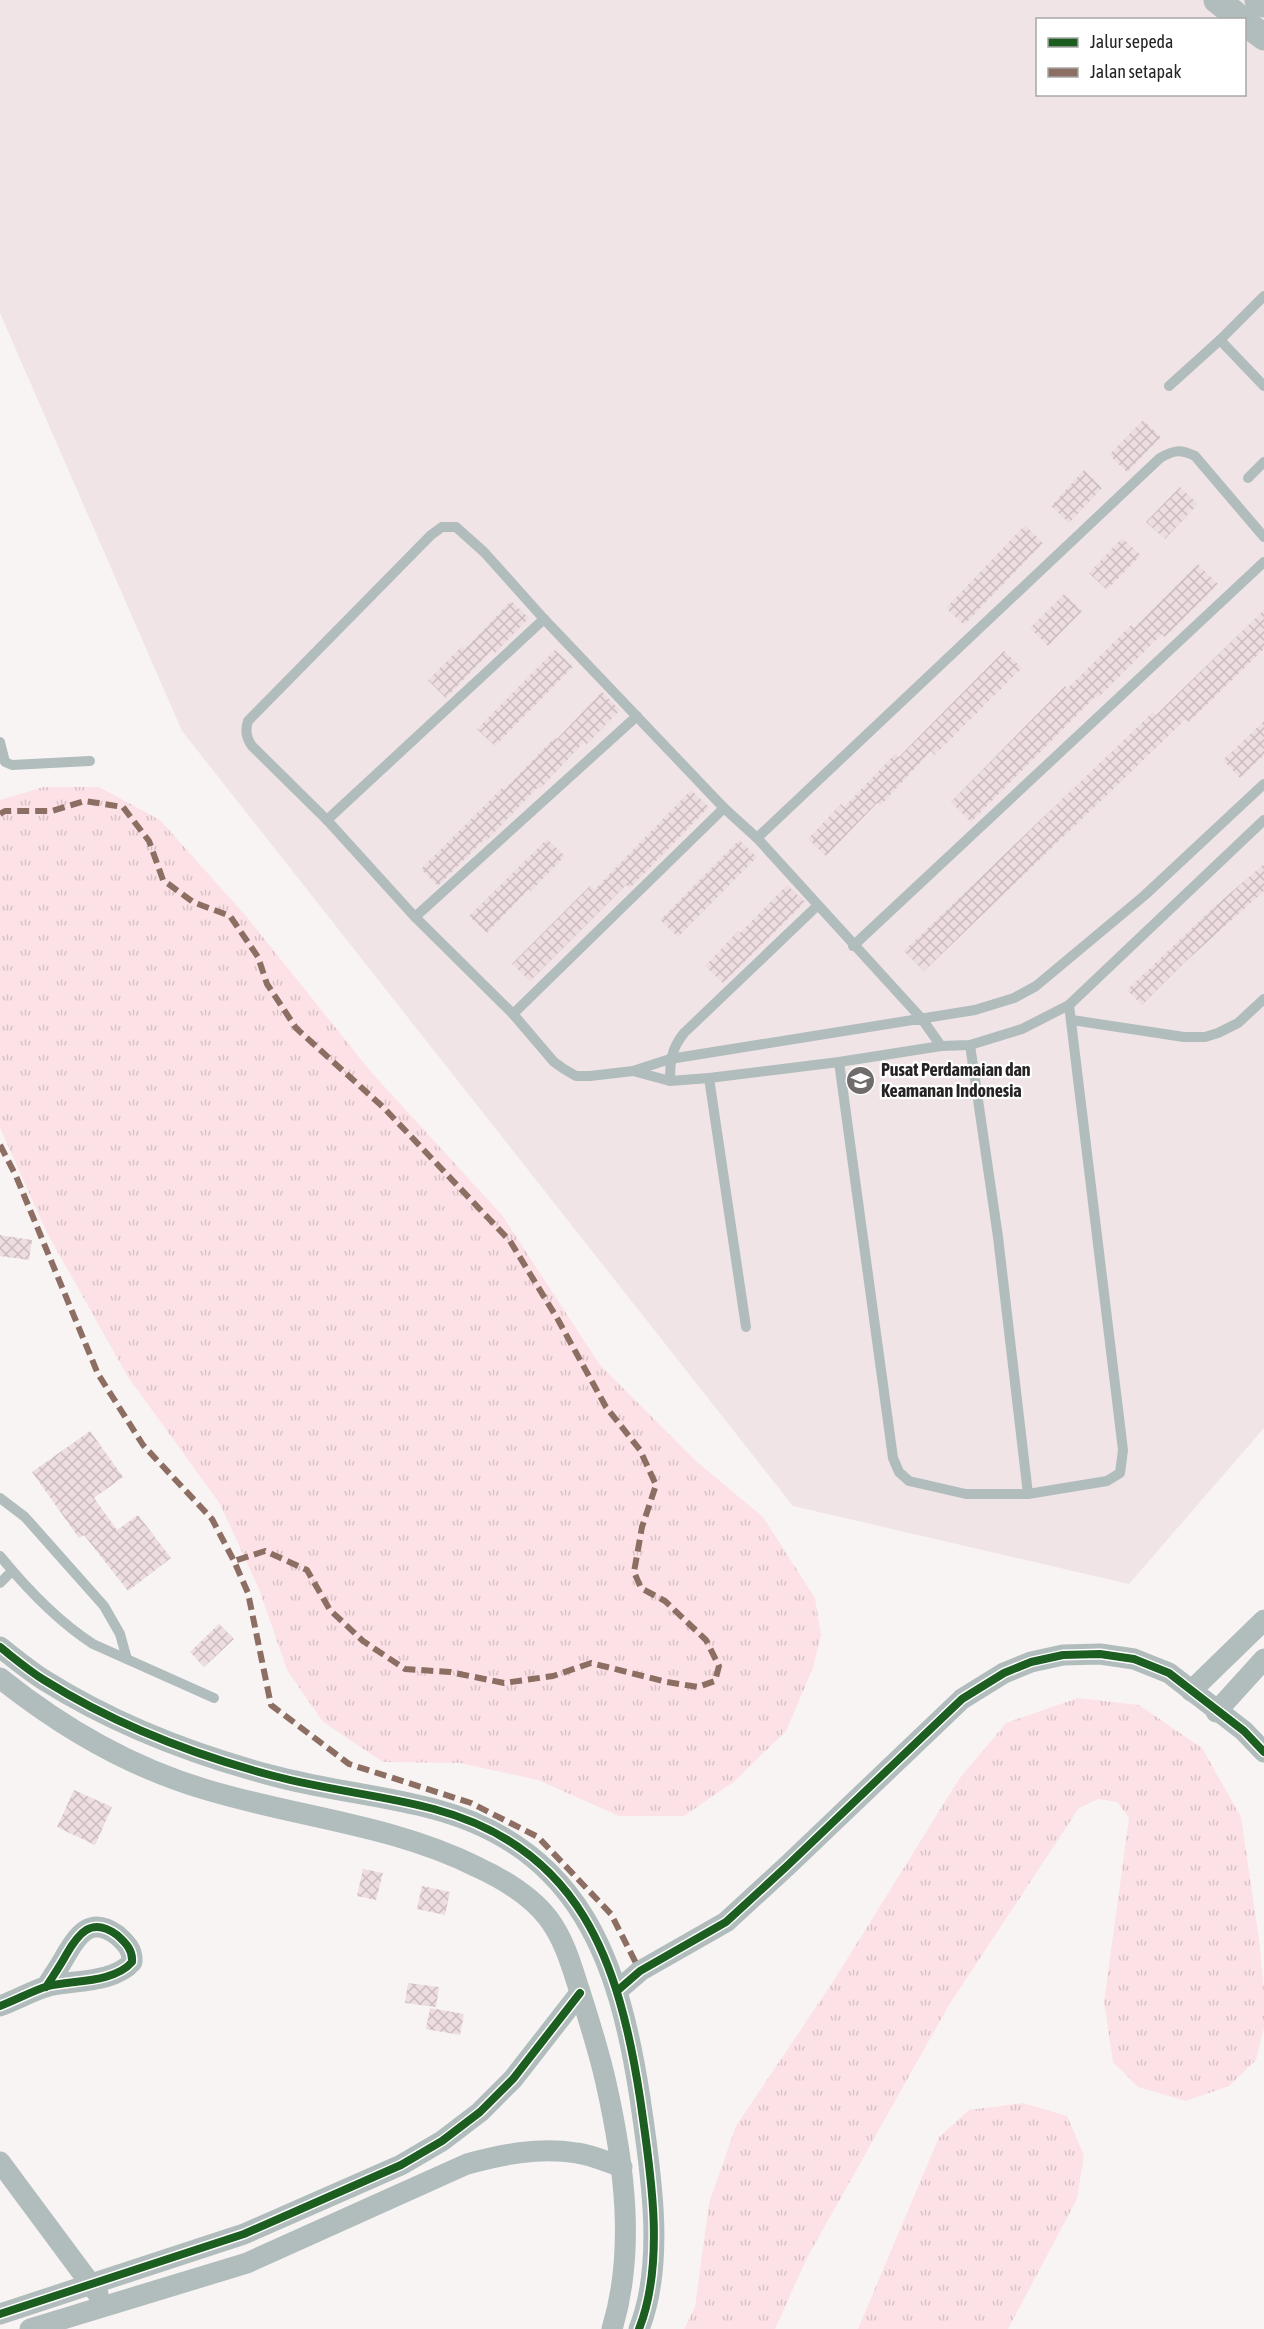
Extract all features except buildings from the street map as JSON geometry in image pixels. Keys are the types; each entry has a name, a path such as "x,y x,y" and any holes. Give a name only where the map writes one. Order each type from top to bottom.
{"street":[{"path":"1217,0 1239,18"},
{"path":"1258,0 1264,4"},
{"path":"1246,23 1264,37"},
{"path":"1191,1691 1264,1620"},
{"path":"0,1647 43,1679 129,1726 274,1777 434,1809 472,1822 508,1839 543,1864 577,1904 595,1935 617,1991 630,2040 650,2165 651,2286 639,2329"},
{"path":"617,1991 640,1971 726,1922 962,1699 1004,1673 1031,1662 1063,1655 1100,1654 1134,1659 1169,1673 1216,1712 1244,1731 1264,1752"},
{"path":"1216,1712 1264,1659"},
{"path":"0,1678 28,1701 84,1737 152,1770 202,1788 255,1803 339,1820 406,1838 459,1857 519,1890 547,1917 565,1946 598,2045 622,2166 624,2265 612,2329"},
{"path":"0,2006 46,1987"},
{"path":"0,2314 269,2224 401,2165 434,2146 480,2112 513,2079 580,1993"},
{"path":"30,2329 106,2304 247,2263 467,2164 504,2154 538,2150 579,2153 622,2166"},
{"path":"0,2162 106,2304"},
{"path":"624,2265 652,2266"}],"lane":[{"path":"1169,386 1264,296"},
{"path":"1220,340 1264,386"},
{"path":"757,838 1160,458 1181,450 1195,456 1264,537"},
{"path":"1248,478 1264,462"},
{"path":"941,1046 922,1019 853,946 757,838 724,808 544,619 484,552 456,527 442,527 431,535 248,721 246,727 248,741 252,746 327,820 415,917 513,1014 554,1062 576,1076 633,1071 670,1059 922,1019 993,1005 1014,998 1036,986 1145,895 1264,784"},
{"path":"853,946 1264,561"},
{"path":"327,820 544,619"},
{"path":"415,917 637,716"},
{"path":"0,742 5,762 12,765 90,761"},
{"path":"513,1014 724,808"},
{"path":"633,1071 670,1081 709,1078 839,1062 941,1046 970,1045 1022,1029 1069,1005 1264,820"},
{"path":"670,1081 670,1059 676,1043 684,1033 817,906"},
{"path":"1072,1020 1184,1037 1205,1037 1238,1023 1264,999"},
{"path":"839,1062 893,1458 899,1472 909,1481 923,1486 966,1494 1028,1494 1107,1481 1120,1473 1123,1464 1123,1450 1069,1005"},
{"path":"970,1045 998,1237 1028,1494"},
{"path":"709,1078 746,1327"},
{"path":"0,1498 25,1517 104,1606 120,1634 128,1659"},
{"path":"0,1556 58,1619 93,1644 214,1698"},
{"path":"0,1583 12,1571"}],"shaded area":[{"name":"Pusat Perdamaian dan Keamanan Indonesia","path":"0,0 1264,0 1264,1428 1129,1584 793,1506 182,731 0,313"}],"green space":[{"path":"43,787 99,787 160,820 246,916 372,1073 502,1215 600,1365 696,1461 763,1517 815,1598 821,1635 813,1668 786,1731 735,1781 684,1816 619,1816 538,1780 460,1763 383,1762 323,1722 287,1670 259,1589 220,1504 128,1377 47,1233 0,1128 0,800"},
{"path":"1078,1698 1139,1705 1202,1748 1241,1817 1264,1990 1264,2028 1256,2060 1229,2086 1186,2101 1138,2087 1113,2062 1104,2002 1129,1818 1117,1802 1098,1799 1079,1808 949,2005 807,2258 775,2329 684,2329 695,2307 709,2203 736,2126 836,1977 959,1779 1006,1723"},
{"path":"1023,2103 1067,2116 1084,2155 1077,2199 1008,2329 858,2329 939,2137 969,2110"}],"marked path":[{"path":"0,814 5,811 52,811 85,801 123,807 149,841 163,880 193,902 230,916 258,957 267,984 296,1028 384,1108 510,1241 557,1318 606,1407 640,1450 656,1485 642,1527 634,1572 641,1588 665,1601 706,1640 719,1666 715,1681 698,1687 667,1682 591,1663 553,1676 504,1683 450,1672 405,1669 363,1641 330,1610 307,1570 265,1551 234,1561"},
{"path":"0,1145 16,1176 98,1374 143,1445 212,1519 234,1561 248,1593 271,1705 349,1764 471,1803 538,1837 611,1914 640,1971"}],"cycle path":[{"path":"0,1647 38,1676 71,1696 155,1737 274,1776 434,1809 484,1827 525,1851 558,1881 584,1917 604,1957 619,2001 631,2048 648,2154 654,2244 652,2274 639,2329"},
{"path":"617,1991 640,1971 726,1922 962,1699 1004,1673 1031,1662 1063,1655 1100,1654 1134,1659 1169,1673 1244,1731 1264,1752"},
{"path":"0,2006 36,1990 42,1988 48,1986 93,1980 115,1974 132,1962 130,1950 117,1935 108,1930 100,1927 86,1930 75,1940 59,1967 56,1971 49,1983 46,1987"},
{"path":"0,2314 244,2234 401,2165 442,2141 480,2112 513,2079 580,1993"}],"place":[{"name":"Pusat Perdamaian dan Keamanan Indonesia","path":"860,1080"}]}
